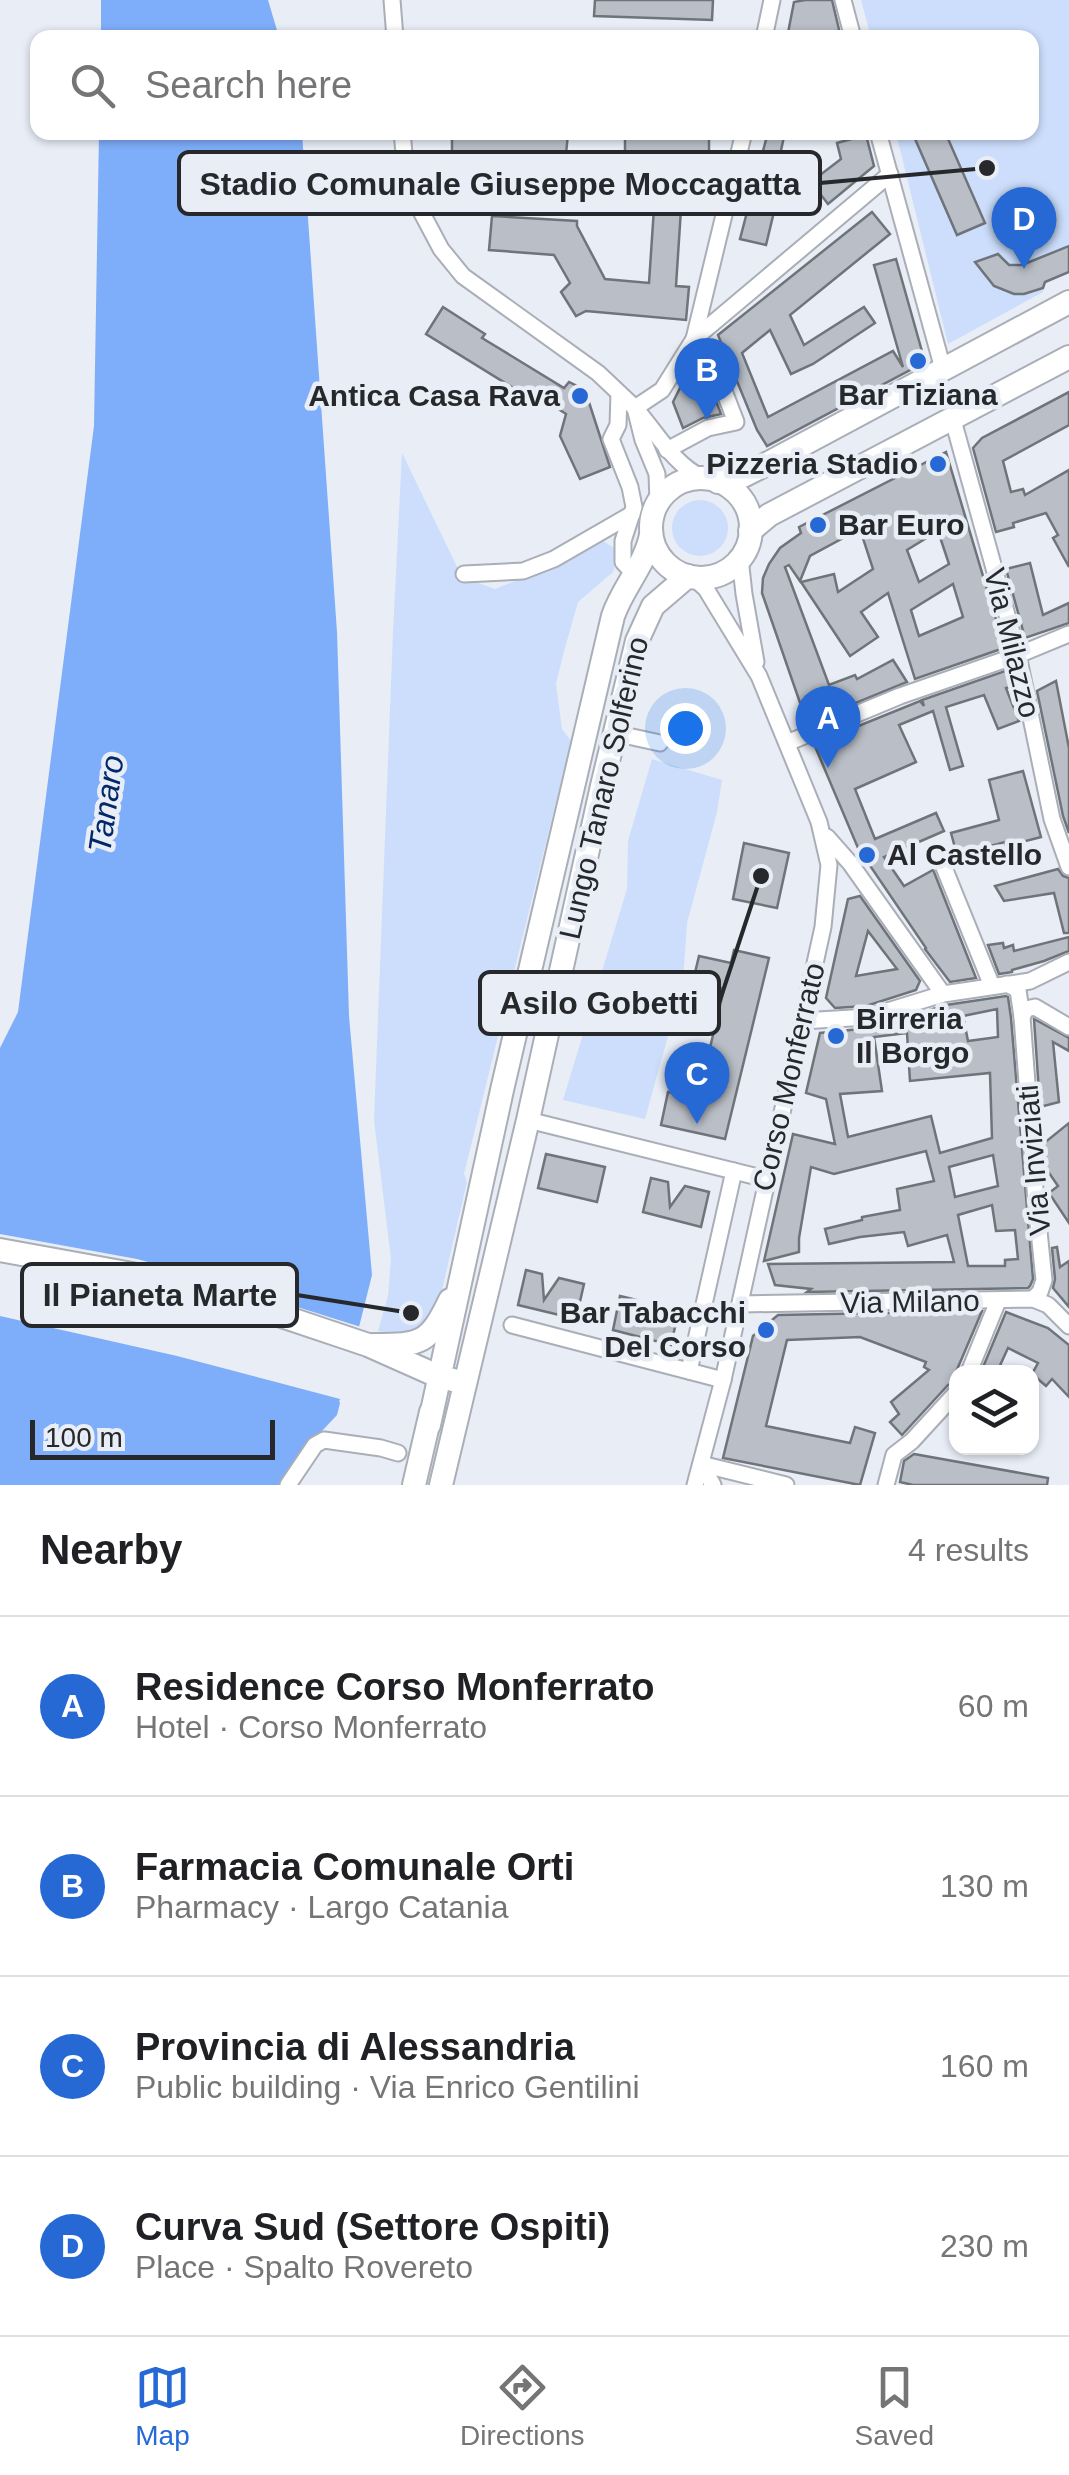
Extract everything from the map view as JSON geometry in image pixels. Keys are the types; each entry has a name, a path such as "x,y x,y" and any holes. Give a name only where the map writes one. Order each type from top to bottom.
{"main road":[{"path":"711,480 731,489 748,512 747,546 740,558 721,574 690,577 674,571 660,558 651,535 658,502 676,486 689,480 752,472 1069,302"},
{"path":"750,531 769,515 1069,357"},
{"name":"Lungo Tanaro Solferino","path":"414,1485 613,616 646,554 651,535"},
{"name":"Lungo Tanaro Solferino","path":"443,1476 636,641 647,614 659,599 690,577"},
{"name":"Lungo Tanaro Solferino","path":"385,1350 418,1341 438,1325 457,1284 468,1245"},
{"path":"0,1250 182,1286 441,1371 468,1375"},
{"path":"385,1350 416,1372 429,1387 429,1425"}],"street":[{"path":"392,0 394,30"},
{"path":"766,30 772,0"},
{"path":"843,0 851,30"},
{"path":"402,140 408,185 440,249 464,276 598,373 635,408 684,467 711,480"},
{"path":"667,450 708,428 736,422 719,378 694,339 742,140"},
{"path":"880,140 944,369"},
{"path":"404,166 732,187"},
{"path":"635,408 662,390 694,339 890,174"},
{"path":"619,393 618,424 611,439 634,507 623,540 623,562 634,574"},
{"path":"635,408 642,440 657,474 658,502"},
{"name":"Via Milazzo","path":"953,420 1018,655 1052,818 1069,868"},
{"path":"464,574 523,570 554,559 632,514"},
{"name":"Corso Monferrato","path":"740,558 758,676"},
{"name":"Corso Monferrato","path":"690,577 706,589 758,676 822,831 830,865 827,903 802,1021 696,1485"},
{"path":"788,743 900,696 1069,634"},
{"path":"614,734 660,742"},
{"path":"822,831 850,863 944,994"},
{"path":"943,865 999,985"},
{"path":"1032,1011 1024,992 1036,980 1069,962"},
{"path":"802,1021 868,1017 944,994 1046,975"},
{"path":"999,985 1018,990 1032,1011 1069,1027"},
{"name":"Via Inviziati","path":"1032,1011 1036,1202 1044,1280 1040,1292 1032,1299"},
{"path":"528,1120 766,1179"},
{"name":"Corso Monferrato","path":"688,1370 734,1171"},
{"path":"1032,1299 1048,1305 1069,1326"},
{"name":"Via Milano","path":"740,1304 1032,1299"},
{"path":"972,1365 998,1301"},
{"path":"512,1324 722,1380"},
{"path":"886,1485 894,1455 949,1401"},
{"path":"288,1485 316,1445 324,1440 398,1453"},
{"path":"700,1464 712,1485"},
{"path":"700,1464 786,1485"}],"shaded area":[{"path":"861,0 1069,0 1069,273 1044,284 1043,292 948,344 898,140 1039,140 1039,30 869,30"},
{"path":"402,453 462,577 495,589 601,540 619,551 613,572 578,602 556,684 562,729 571,741 464,1174 467,1182 439,1303 427,1327 396,1333 378,1331 388,1296 391,1259 374,1120"},
{"path":"700,500 720,508 728,528 720,548 700,556 680,548 672,528 680,508"},
{"path":"652,759 722,780 687,923 683,982 645,1119 563,1100 627,889 628,841"}],"water":[{"path":"101,0 268,0 277,30 101,30"},
{"name":"Tanaro","path":"99,140 302,140 337,632 349,1016 372,1275 337,1415 305,1449 282,1485 0,1485 0,1048 18,1012 94,426"}],"pier":[{"path":"0,1234 137,1259 364,1328 345,1404 340,1399 177,1356 0,1316"}],"building":[{"path":"595,0 713,0 712,20 594,16"},
{"path":"832,0 839,30 789,30 794,2"},
{"path":"452,140 567,140 565,165 452,157"},
{"path":"625,140 709,140 709,162 625,162"},
{"path":"766,140 783,140 777,169 784,170 766,245 740,239"},
{"path":"867,140 874,166 828,204 811,182 841,159 837,143"},
{"path":"915,140 949,140 985,223 957,235"},
{"path":"654,208 681,209 676,286 689,287 686,320 586,311 576,316 561,292 570,283 554,255 489,250 492,216 577,221 605,279 649,283"},
{"path":"872,212 890,234 790,315 804,345 864,307 875,323 791,374 770,330 742,353 768,417 893,351 903,367 874,265 896,259 925,362 767,446 718,335"},
{"path":"1069,246 1069,272 1024,294 994,286 975,262 998,254 1009,265 1022,265"},
{"path":"443,307 485,334 482,338 564,388 569,382 585,390 610,467 580,479 560,436 566,414 534,393 531,399 426,334"},
{"path":"699,367 721,414 683,428 673,402 682,384"},
{"path":"1069,392 1069,425 1003,461 1011,492 1023,489 1025,495 1069,470 1069,567 1053,538 1058,535 1046,513 996,532 973,448 982,438"},
{"path":"946,452 1003,643 999,644 1000,649 915,679 888,593 861,612 878,637 850,656 801,582 834,574 838,592 873,569 860,529 810,556 800,581 789,565 785,567 829,685 855,675 857,679 893,660 907,682 807,723 762,593 769,564 780,548 801,533 799,527","holes":["938,531 949,564 919,582 907,550","953,584 963,617 919,636 911,610"]},
{"path":"1030,563 1043,615 1069,603 1069,623 1025,638 1006,569"},
{"path":"1005,671 1010,687 1006,688 1019,721 998,729 984,695 946,707 963,766 950,770 933,711 899,725 916,762 855,789 875,839 936,813 944,831 884,857 904,886 933,870 976,978 950,982 858,848 814,744 920,701 924,706 922,700"},
{"path":"1056,681 1069,748 1069,833 1037,691"},
{"path":"1023,771 1041,837 957,855 951,833 999,820 989,780"},
{"path":"744,843 789,853 777,908 733,899"},
{"path":"1058,869 1069,878 1069,933 1064,933 1054,893 1004,901 995,886"},
{"path":"860,896 920,981 916,990 866,1006 835,1008 826,998 848,899","holes":["868,931 897,969 856,976"]},
{"path":"1069,937 1069,951 999,974 988,945 1013,945 1014,951"},
{"path":"734,950 769,958 725,1139 661,1125 668,1092 698,1098 724,989 693,981 699,956 731,963"},
{"path":"1008,997 1033,1279 1030,1286 807,1292 811,1289 775,1285 768,1264 954,1262 947,1235 908,1246 904,1232 829,1244 825,1229 900,1210 897,1189 934,1181 926,1151 834,1174 811,1167 799,1252 764,1261 793,1134 835,1144 826,1099 806,1093 820,1033 871,1028 946,1005","holes":["997,1009 998,1037 968,1041 963,1016","907,1033 910,1081 990,1073 992,1138 940,1153 931,1116 848,1137 840,1094 882,1091 874,1037","993,1155 998,1186 955,1197 949,1167","992,1205 996,1231 1015,1230 1018,1259 1005,1260 1005,1266 968,1266 958,1215"]},
{"path":"1034,1019 1069,1038 1069,1051 1053,1042 1059,1102 1040,1107"},
{"path":"1069,1123 1069,1223 1049,1193 1058,1186 1045,1167 1043,1144"},
{"path":"546,1154 605,1167 597,1202 538,1188"},
{"path":"651,1178 668,1182 670,1207 685,1186 709,1192 701,1227 643,1212"},
{"path":"1057,1247 1060,1267 1069,1261 1069,1307 1053,1288 1052,1248"},
{"path":"526,1270 542,1274 544,1300 559,1278 584,1284 576,1319 518,1305"},
{"path":"620,1296 637,1300 639,1325 654,1304 679,1309 671,1345 613,1330"},
{"path":"982,1311 959,1365 949,1365 949,1385 902,1435 890,1422 899,1414 891,1402 929,1370 924,1367 926,1362 860,1337 787,1340 766,1426 850,1443 855,1427 875,1433 860,1485 723,1458 753,1336 778,1315"},
{"path":"1006,1312 1048,1328 1069,1345 1069,1397 1052,1379 1046,1386 1039,1380 1038,1363 1008,1348 1000,1365 984,1365"},
{"path":"914,1454 1048,1478 1047,1485 900,1482 904,1461"}],"place":[{"name":"Stadio Comunale Giuseppe Moccagatta","path":"987,168"},
{"name":"Curva Sud (Settore Ospiti)","path":"1024,269"},
{"name":"Bar Tiziana","path":"918,361"},
{"name":"Antica Casa Rava","path":"580,396"},
{"name":"Farmacia Comunale Orti","path":"707,420"},
{"name":"Pizzeria Stadio","path":"938,464"},
{"name":"Bar Euro","path":"818,525"},
{"name":"Residence Corso Monferrato","path":"828,768"},
{"name":"Al Castello","path":"867,855"},
{"name":"Asilo Gobetti","path":"761,876"},
{"name":"Birreria Il Borgo","path":"836,1036"},
{"name":"Provincia di Alessandria","path":"697,1124"},
{"name":"Il Pianeta Marte","path":"411,1313"},
{"name":"Bar Tabacchi Del Corso","path":"766,1330"}]}
